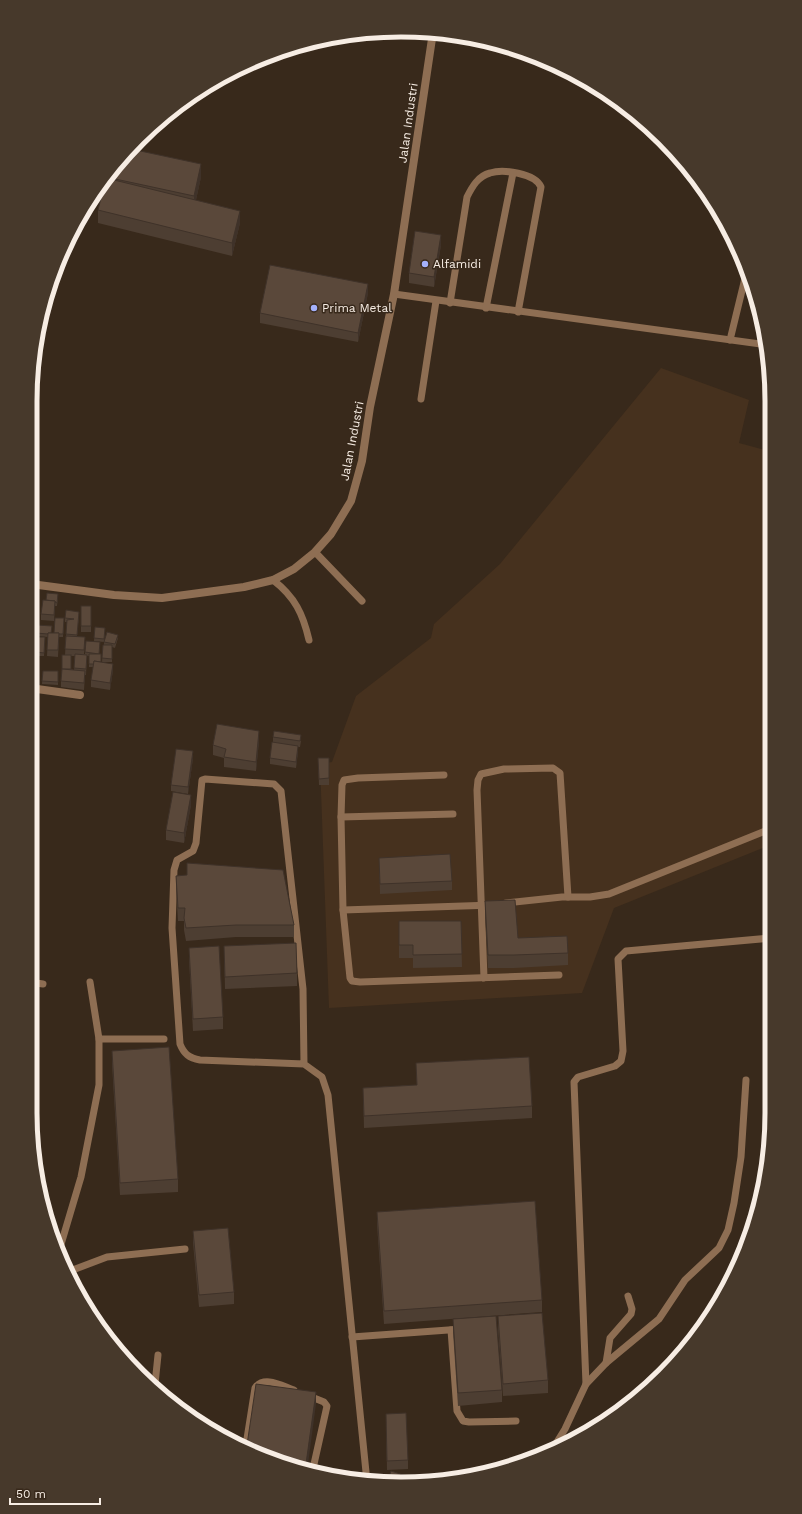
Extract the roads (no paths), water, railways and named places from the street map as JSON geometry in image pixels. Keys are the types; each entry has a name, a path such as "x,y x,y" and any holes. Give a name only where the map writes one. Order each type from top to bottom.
{"street":[{"name":"Jalan Industri","path":"37,585 114,595 162,598 244,587 273,580 294,569 315,552 331,534 346,510 355,487 394,294 433,39"},
{"path":"37,689 80,695"}],"lane":[{"path":"450,303 467,197 474,184 490,173 513,173 532,177 539,182 541,187 518,312"},
{"path":"486,308 513,173"},
{"path":"730,340 744,280"},
{"path":"394,294 486,308 760,344"},
{"path":"422,399 436,301"},
{"path":"315,552 362,601"},
{"path":"273,580 286,590 300,611 309,640"},
{"path":"484,978 480,906 477,790 478,780 481,774 504,769 553,768 560,773 568,897"},
{"path":"444,775 358,778 344,780 342,785 341,817 343,910 348,968 352,981 360,982 559,975"},
{"path":"304,1064 303,989 281,790 274,784 202,780 196,843 193,851 177,860 174,870 172,928 180,1044 183,1052 192,1058 200,1060 304,1064 322,1077 328,1095 366,1475"},
{"path":"341,817 453,814"},
{"path":"343,910 480,906 568,897 590,897 614,892 765,831"},
{"path":"586,1384 574,1082 578,1077 615,1066 621,1061 623,1051 618,959 626,951 765,939"},
{"path":"62,1245 82,1177 99,1085 99,1039 90,982"},
{"path":"37,983 43,984"},
{"path":"99,1039 164,1039"},
{"path":"558,1441 565,1429 586,1384 606,1363 659,1319 685,1280 719,1248 728,1230 734,1203 741,1157 746,1080"},
{"path":"73,1270 107,1257 185,1249"},
{"path":"606,1363 610,1338 631,1314 632,1310 628,1296"},
{"path":"352,1337 466,1329"},
{"path":"451,1330 457,1411 459,1416 463,1421 469,1422 516,1421"},
{"path":"155,1381 158,1355"},
{"path":"246,1442 255,1388 258,1384 264,1382 273,1383 324,1402 327,1406 314,1466"}],"place":[{"name":"Alfamidi","path":"425,264"},
{"name":"Prima Metal","path":"314,308"}]}
